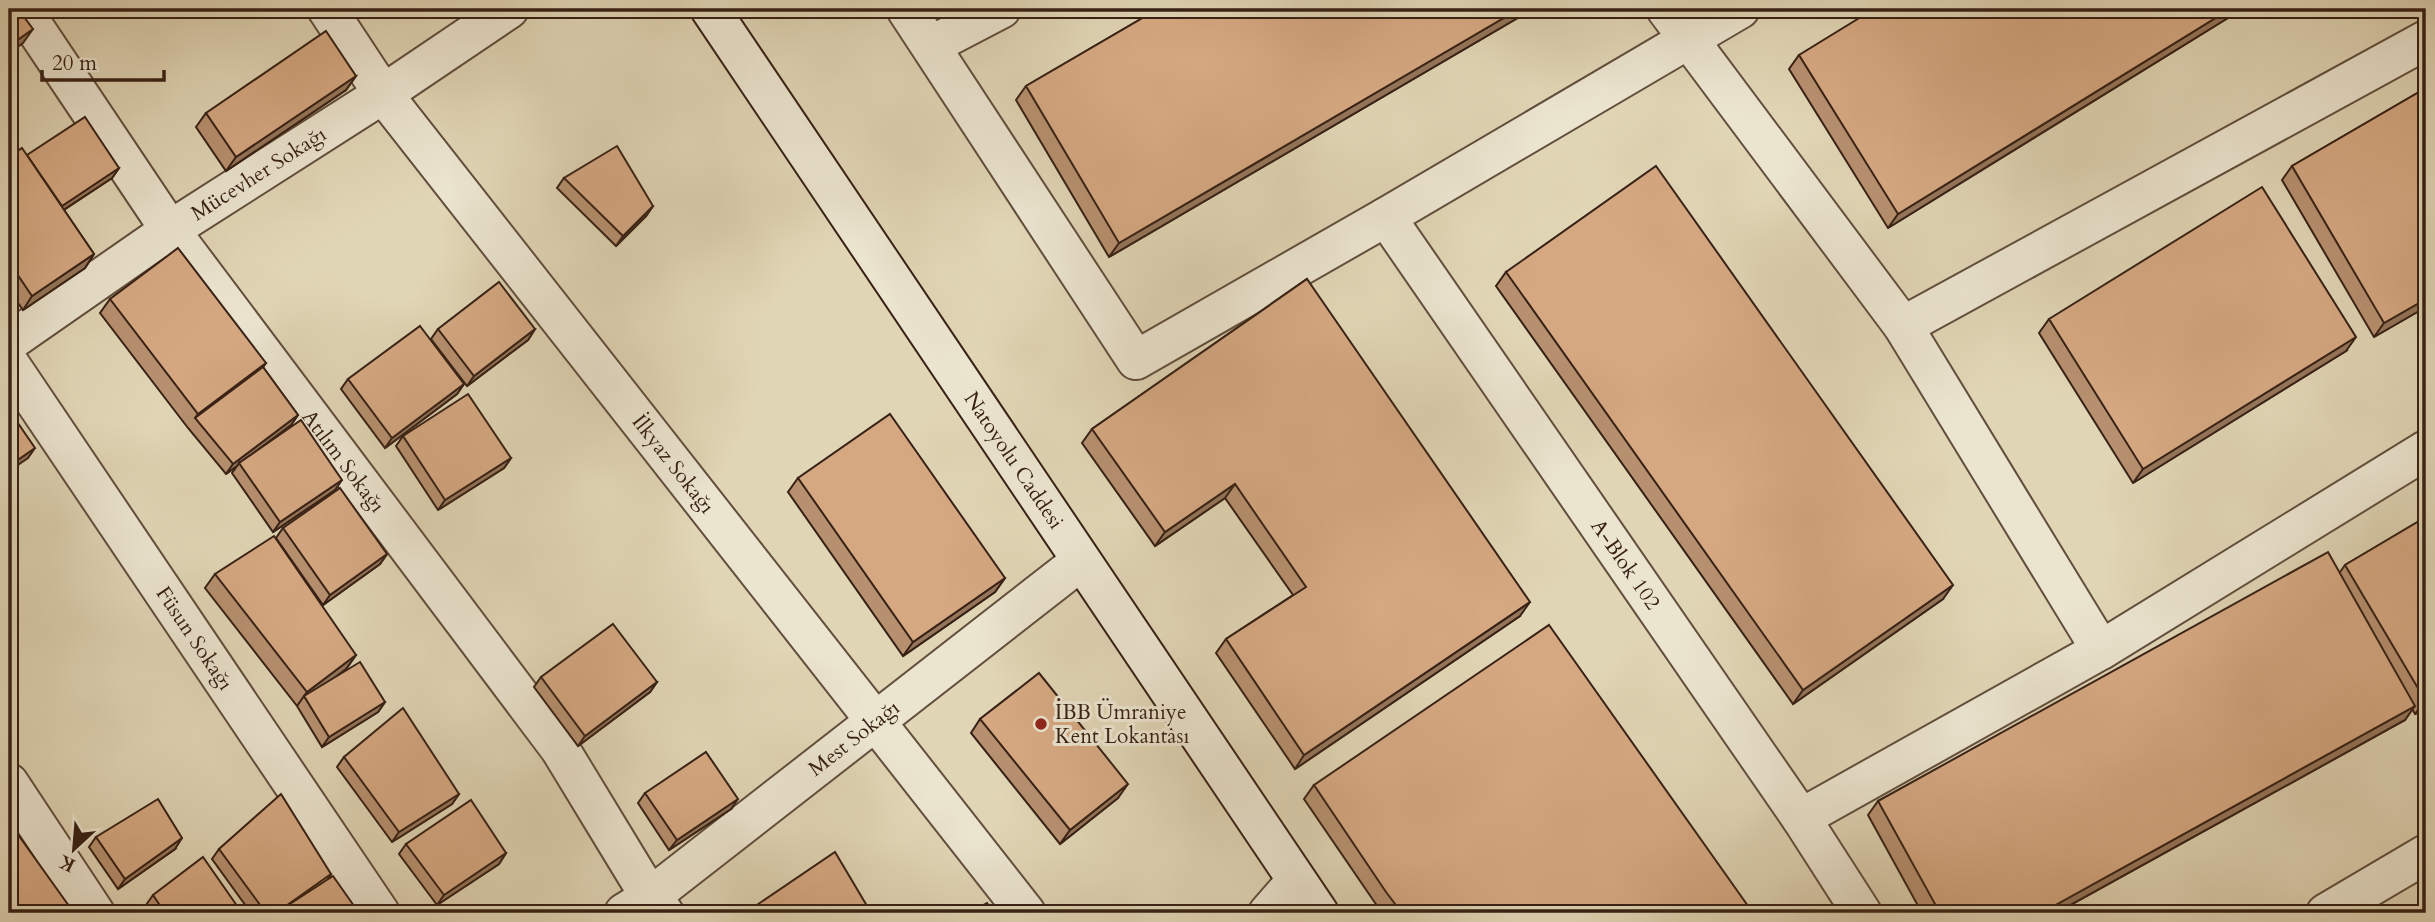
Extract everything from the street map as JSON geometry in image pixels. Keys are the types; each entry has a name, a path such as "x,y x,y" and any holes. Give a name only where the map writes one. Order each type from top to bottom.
{"street":[{"name":"Atılım Sokağı","path":"22,9 170,230 560,749 646,908"},
{"name":"İlkyaz Sokağı","path":"327,9 383,94 1026,913"},
{"name":"Mücevher Sokağı","path":"9,342 170,230 383,94 509,9"},
{"name":"Natoyolu Caddesi","path":"710,9 1319,913"},
{"path":"906,9 1136,360 1386,217 1677,23 1740,9"},
{"path":"932,46 1001,9"},
{"path":"1677,23 1903,326 2101,650"},
{"path":"1903,326 2426,40"},
{"name":"A-Blok 102","path":"1386,217 1801,818 1862,913"},
{"name":"Füsun Sokağı","path":"9,363 380,913"},
{"path":"1801,818 2101,650 2426,450"},
{"name":"Mest Sokağı","path":"646,908 875,720 1081,562"},
{"path":"9,783 95,913"},
{"path":"2326,913 2426,855"},
{"path":"1268,913 1296,881"}],"building":[{"path":"9,9 18,9 33,29 9,46"},
{"path":"1158,9 1519,9 1119,243 1026,86"},
{"path":"1874,9 2230,9 1898,214 1799,55"},
{"path":"326,31 356,76 236,157 206,113"},
{"path":"2426,88 2426,299 2384,323 2292,166"},
{"path":"85,117 119,168 62,206 27,155"},
{"path":"617,146 653,206 623,236 564,178"},
{"path":"22,148 94,254 32,296 9,262 9,157"},
{"path":"1656,166 1953,585 1803,690 1506,272"},
{"path":"2262,187 2356,337 2143,469 2049,319"},
{"path":"178,248 266,363 198,414 110,299"},
{"path":"1307,279 1530,602 1304,755 1226,639 1306,587 1235,484 1165,532 1092,429"},
{"path":"499,282 535,329 474,376 438,329"},
{"path":"420,326 464,384 392,438 348,379"},
{"path":"263,367 298,415 233,464 195,418"},
{"path":"468,394 511,458 445,500 403,436"},
{"path":"9,410 35,448 9,466"},
{"path":"890,414 1005,578 913,642 798,478"},
{"path":"301,420 342,480 280,522 239,463"},
{"path":"340,488 387,554 330,595 283,528"},
{"path":"2426,517 2426,700 2425,700 2345,565"},
{"path":"274,536 356,655 307,692 215,574"},
{"path":"2328,552 2415,706 2041,913 1940,913 1878,801"},
{"path":"613,624 657,682 585,736 541,677"},
{"path":"1549,625 1753,913 1402,913 1386,892 1314,785"},
{"path":"360,662 385,702 329,737 304,696"},
{"path":"1039,673 1128,784 1070,830 980,719"},
{"path":"403,708 459,794 399,832 344,757"},
{"path":"706,752 738,799 677,840 645,793"},
{"path":"281,794 331,874 276,913 266,913 219,849"},
{"path":"158,799 182,838 125,879 96,837"},
{"path":"471,800 506,853 444,895 406,844"},
{"path":"9,822 74,913 9,913"},
{"path":"835,852 870,911 745,913"},
{"path":"203,857 242,913 165,913 153,895"},
{"path":"333,876 359,913 276,913"},
{"path":"987,903 993,913 969,913"},
{"path":"2426,905 2426,913 2412,913"}],"place":[{"name":"İBB Ümraniye Kent Lokantası","path":"1041,724"}]}
